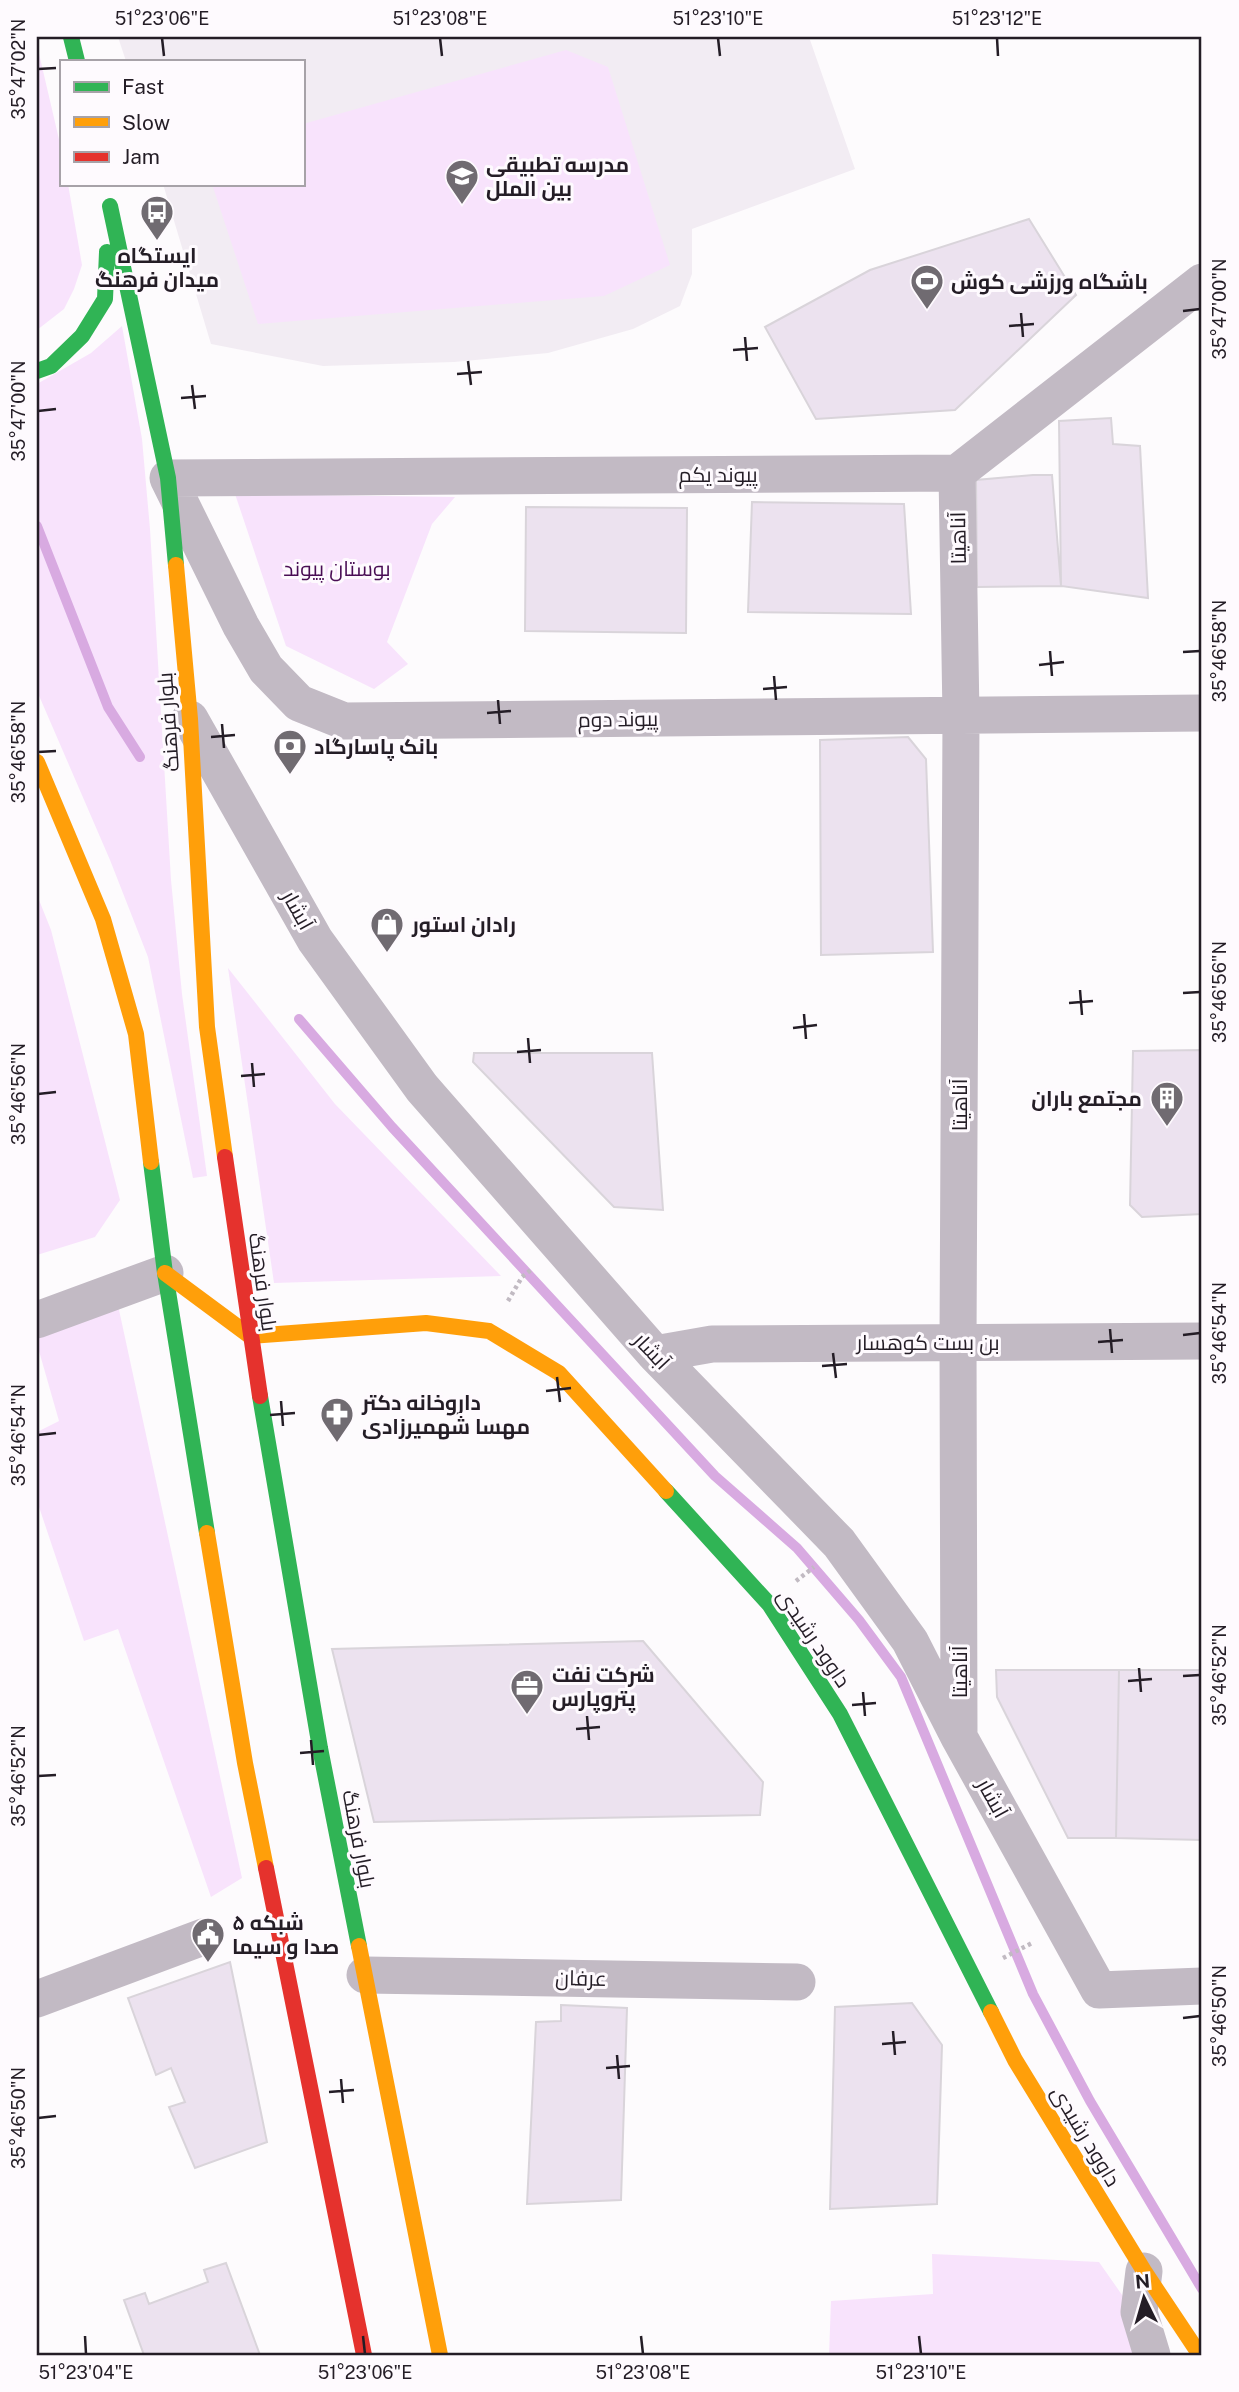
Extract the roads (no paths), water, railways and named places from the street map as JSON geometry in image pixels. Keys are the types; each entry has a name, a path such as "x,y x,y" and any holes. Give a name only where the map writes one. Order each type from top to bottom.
{"main road":[{"path":"71,37 76,60"},
{"name":"بلوار فرهنگ","path":"37,371 51,366 82,337 105,299 108,201 168,478 190,719 207,1027 250,1336 317,1735 440,2355"},
{"path":"37,762 103,919 136,1034 165,1273 245,1763 364,2355"},
{"path":"165,1273 250,1336"},
{"name":"داوود رشیدی","path":"250,1336 426,1323 489,1331 559,1373 760,1594 776,1615 840,1714 1015,2060 1144,2271 1200,2355"}],"street":[{"path":"957,472 1202,282"},
{"name":"پیوند یکم","path":"168,478 957,472"},
{"name":"آناهیتا","path":"957,472 961,716 957,1341 959,1737"},
{"name":"پیوند دوم","path":"168,478 241,626 266,669 299,703 344,721 1202,713"},
{"name":"آبشار","path":"190,719 314,940 414,1077 655,1354 839,1543 910,1641 959,1737 1100,1990 1202,1986"},
{"path":"37,1321 165,1273"},
{"name":"بن بست کوهسار","path":"655,1354 712,1344 1202,1341"},
{"path":"37,1999 203,1937"},
{"name":"عرفان","path":"365,1975 797,1982"},
{"path":"1144,2271 1139,2312 1152,2355"}],"waterway":[{"path":"37,526 108,707 140,757"},
{"path":"299,1019 392,1127 715,1476 797,1548 859,1620 901,1677 1033,1994 1090,2101 1202,2289"}],"place":[{"name":"مدرسه تطبیقی بین الملل","path":"462,206"},
{"name":"ایستگاه میدان فرهنگ","path":"157,242"},
{"name":"باشگاه ورزشی کوش","path":"927,311"},
{"name":"بانک پاسارگاد","path":"290,776"},
{"name":"رادان استور","path":"387,954"},
{"name":"مجتمع باران","path":"1167,1128"},
{"name":"داروخانه دکتر مهسا شهمیرزادی","path":"337,1444"},
{"name":"شرکت نفت پتروپارس","path":"527,1716"},
{"name":"شبکه ۵ صدا و سیما","path":"208,1964"}],"park label":[{"name":"بوستان پیوند","path":"337,568"}]}
